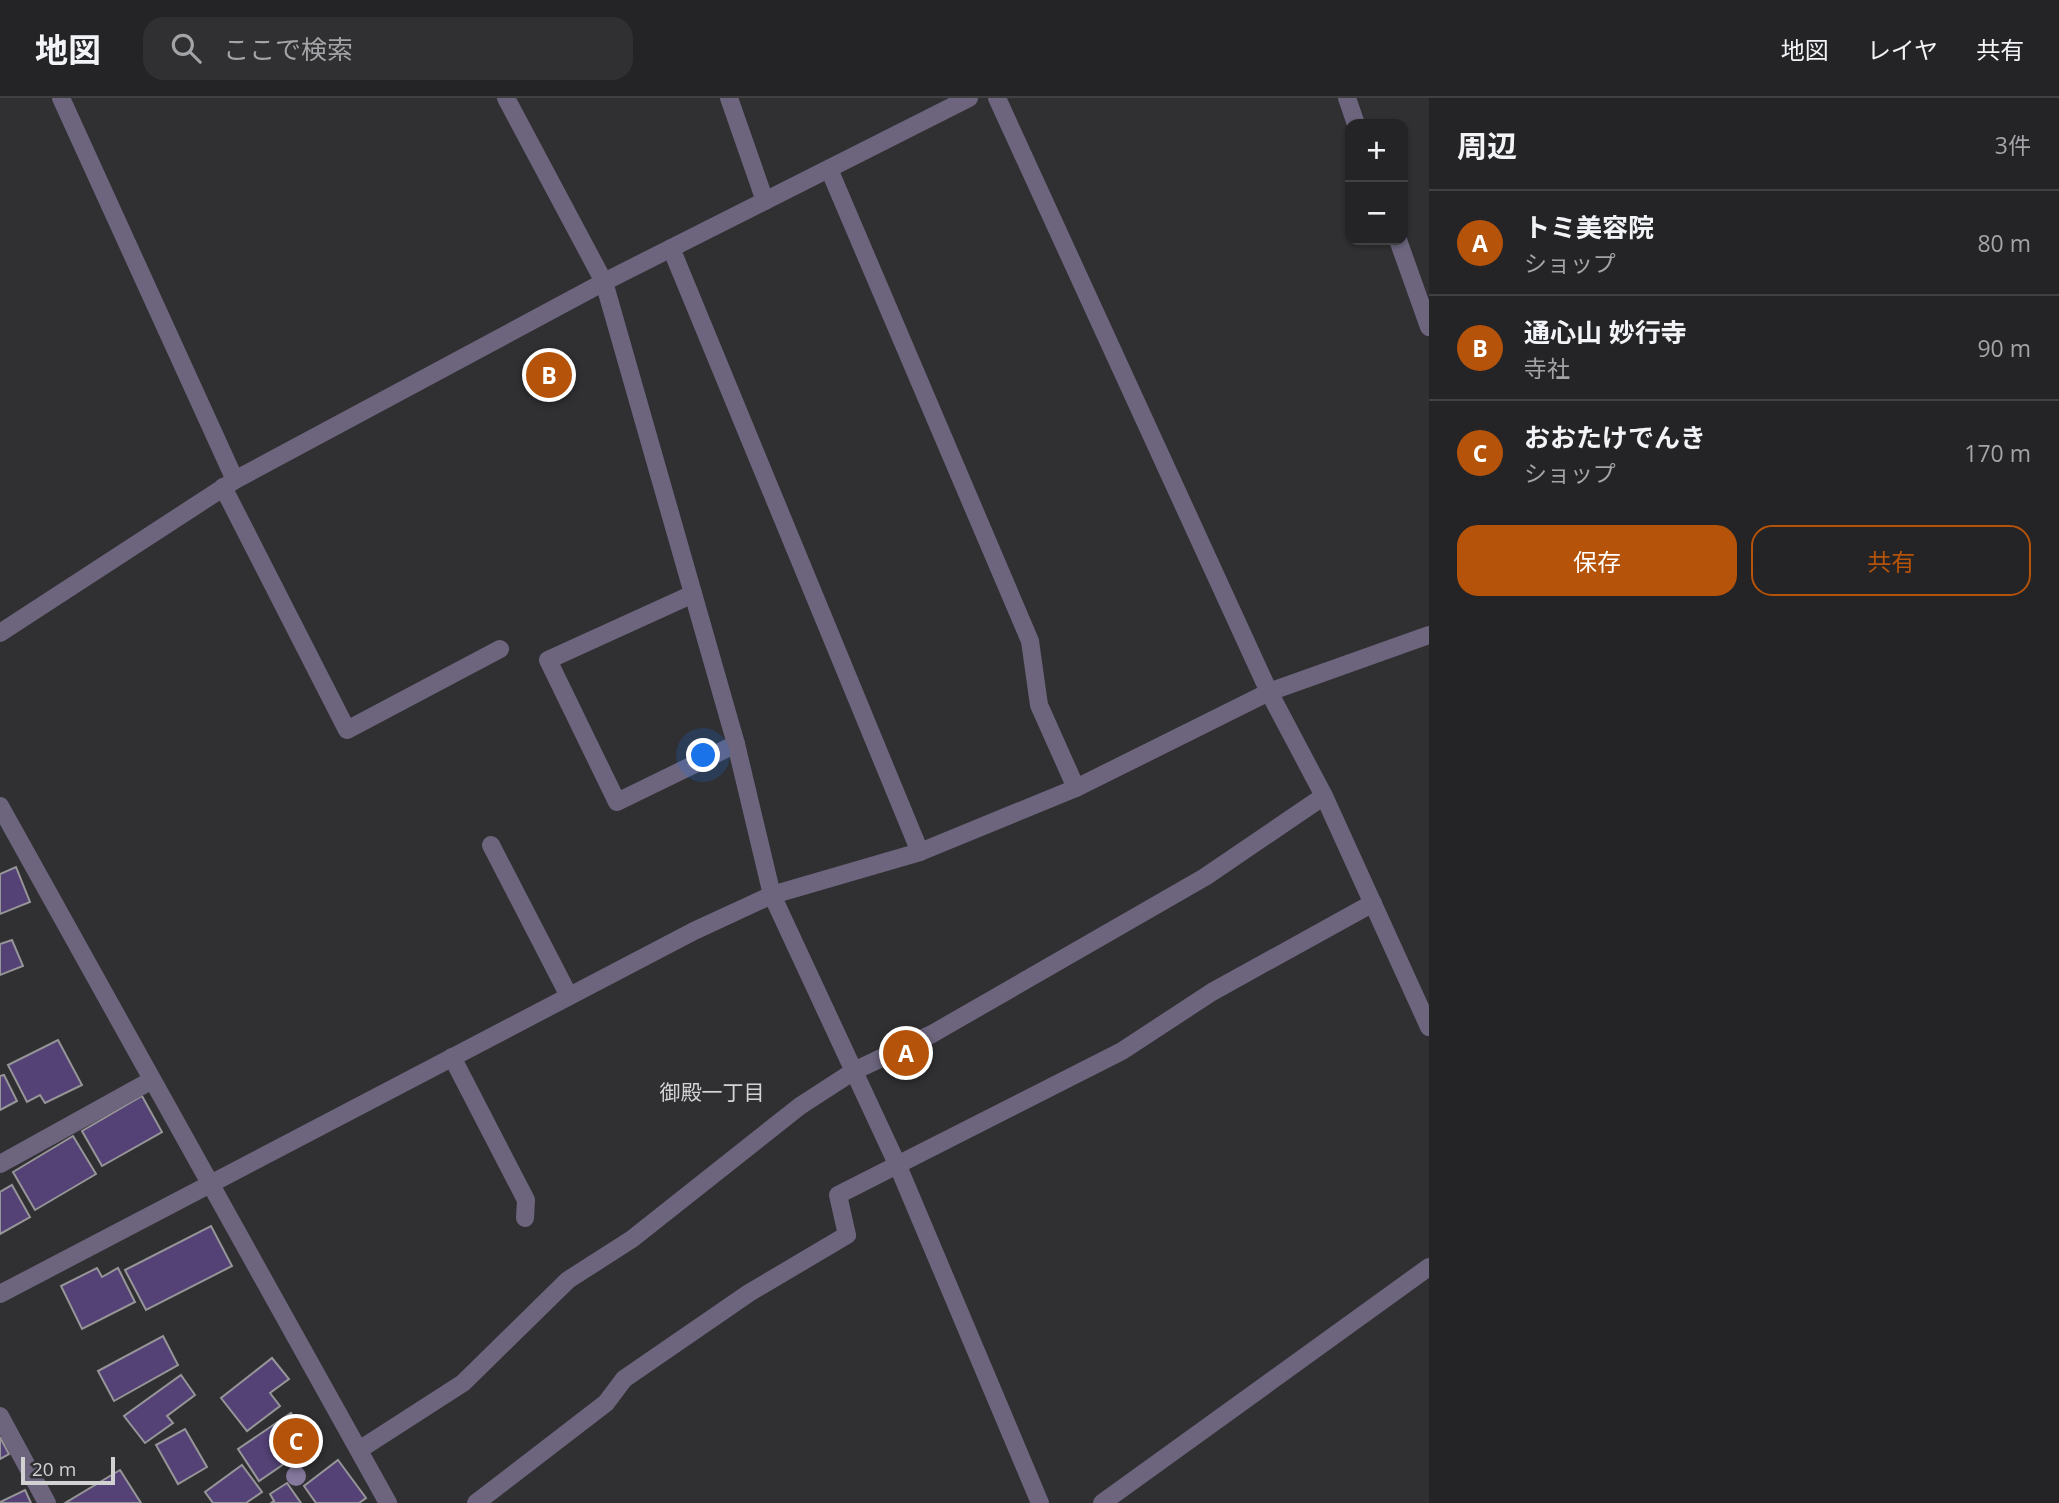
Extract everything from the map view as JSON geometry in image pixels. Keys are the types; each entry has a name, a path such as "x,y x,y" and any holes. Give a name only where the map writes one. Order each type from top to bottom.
{"street":[{"path":"61,98 229,484 347,730 500,649"},
{"path":"506,98 604,282 736,744 772,895 898,1166 1040,1503"},
{"path":"729,98 765,201"},
{"path":"0,633 229,484 604,282 969,98"},
{"path":"997,98 1269,692 1324,796 1429,1027"},
{"path":"1347,98 1354,119"},
{"path":"829,169 1030,641 1039,705 1076,788"},
{"path":"1400,245 1429,327"},
{"path":"671,248 920,852"},
{"path":"693,594 548,660 617,802 736,744"},
{"path":"0,1294 694,931 772,895 920,852 1076,788 1269,692 1429,635"},
{"path":"359,1450 463,1383 568,1280 632,1239 800,1106 854,1071 932,1034 1205,877 1324,796"},
{"path":"0,806 388,1503"},
{"path":"491,845 569,996"},
{"path":"476,1503 606,1403 624,1379 749,1293 847,1235 838,1195 1122,1051 1212,992 1373,904"},
{"path":"452,1057 526,1200 525,1218"},
{"path":"0,1164 152,1080"},
{"path":"1102,1503 1429,1267"},
{"path":"0,1416 47,1503"}],"building":[{"path":"16,867 30,902 0,914 0,874"},
{"path":"12,940 23,966 0,975 0,944"},
{"path":"58,1040 82,1085 45,1103 40,1095 27,1102 8,1065"},
{"path":"4,1075 17,1101 0,1110 0,1076"},
{"path":"142,1096 162,1132 102,1166 82,1131"},
{"path":"73,1136 96,1174 35,1210 13,1172"},
{"path":"12,1185 30,1217 0,1234 0,1192"},
{"path":"211,1226 232,1266 146,1310 125,1270"},
{"path":"97,1268 102,1277 118,1268 135,1302 82,1329 61,1286"},
{"path":"163,1336 178,1365 114,1401 98,1371"},
{"path":"272,1358 289,1379 270,1393 280,1406 247,1431 221,1398"},
{"path":"181,1375 195,1395 167,1416 173,1423 145,1443 124,1416"},
{"path":"291,1413 313,1444 259,1481 238,1449"},
{"path":"185,1429 207,1467 178,1484 156,1445"},
{"path":"0,1437 9,1454 0,1459"},
{"path":"338,1460 366,1498 359,1503 316,1503 304,1486"},
{"path":"242,1465 262,1492 246,1503 213,1503 205,1492"},
{"path":"120,1470 141,1503 65,1503"},
{"path":"287,1483 301,1503 271,1503 274,1501 270,1494"},
{"path":"25,1490 31,1503 0,1503 0,1502"}],"place":[{"name":"通心山 妙行寺","path":"549,375"},
{"name":"トミ美容院","path":"906,1053"},
{"name":"おおたけでんき","path":"296,1441"}],"district":[{"name":"御殿一丁目","path":"712,1092"}]}
